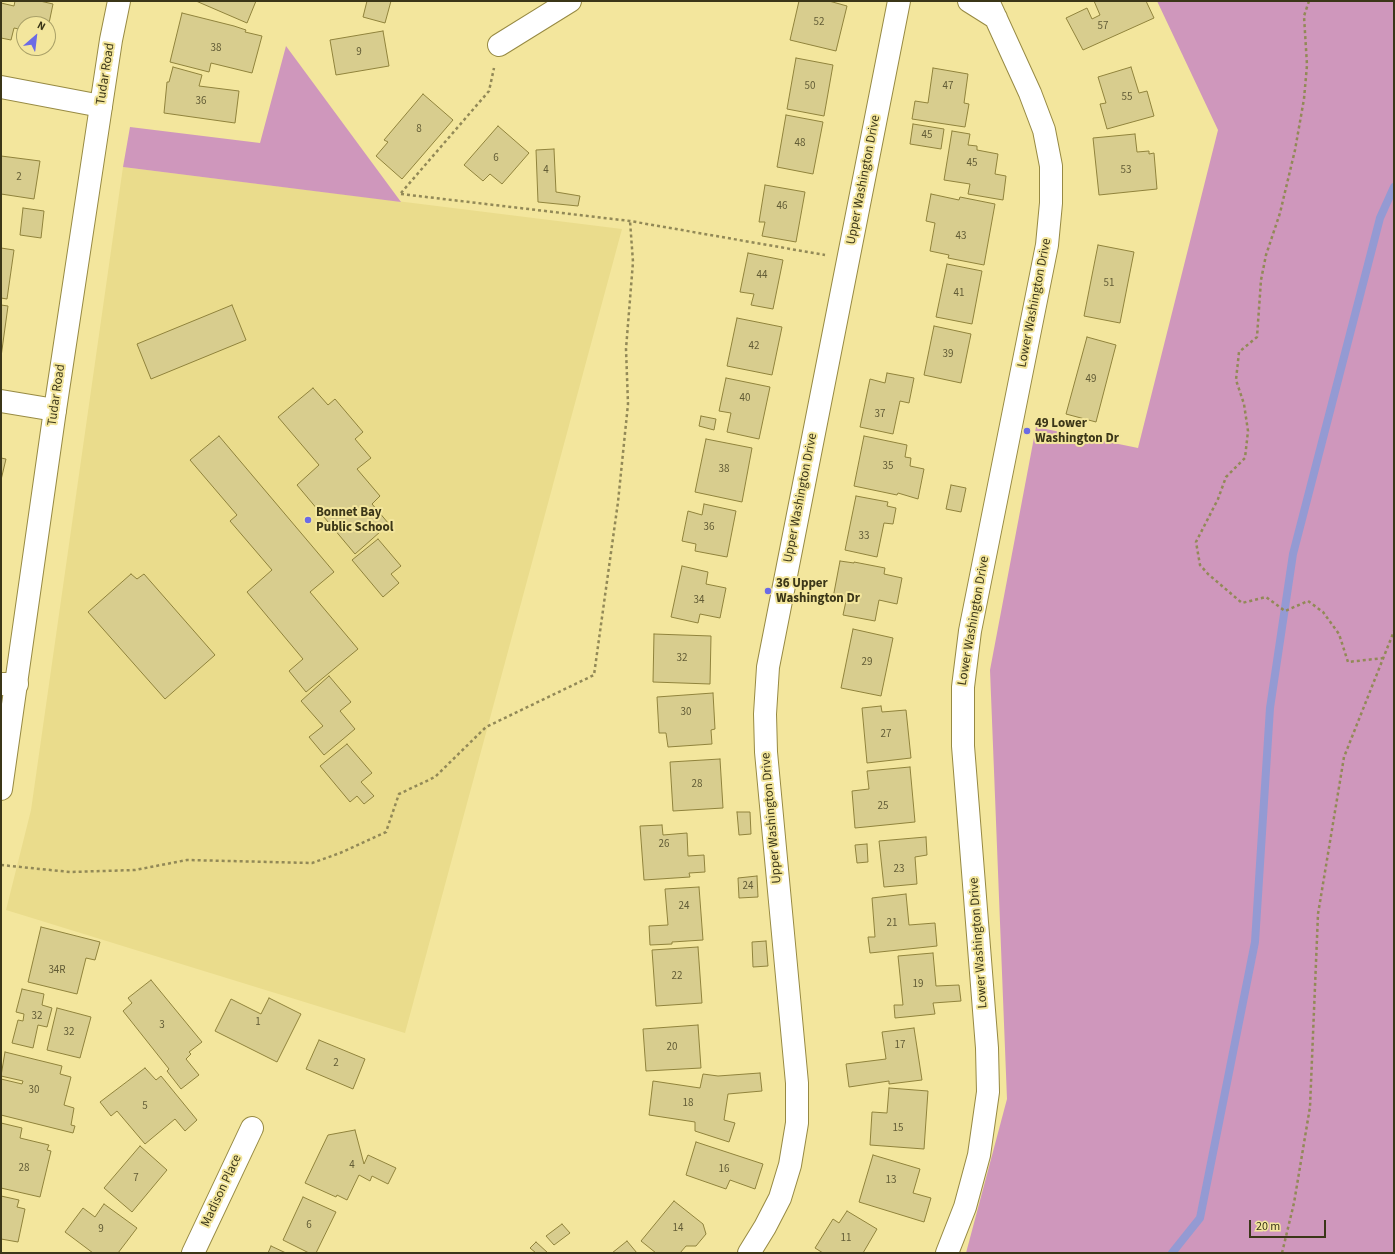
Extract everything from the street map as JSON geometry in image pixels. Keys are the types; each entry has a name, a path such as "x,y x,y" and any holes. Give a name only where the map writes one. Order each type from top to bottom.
{"street":[{"name":"Tudar Road","path":"1,789 9,684 55,410 101,106 119,1"},
{"path":"499,45 570,1"},
{"path":"969,1 992,9"},
{"name":"Upper Washington Drive","path":"749,1253 780,1198 790,1165 797,1122 797,1083 766,752 765,714 768,667 900,3"},
{"name":"Lower Washington Drive","path":"947,1253 965,1207 979,1155 988,1092 987,1048 963,746 963,687 970,631 1047,245 1051,203 1051,166 1044,130 1030,93 992,9"},
{"path":"1,87 101,106"},
{"path":"1,401 55,410"},
{"name":"Madison Place","path":"192,1253 252,1128"}],"path":[{"path":"1309,1 1304,16 1307,64 1304,99 1295,150 1280,213 1265,261 1261,280 1256,337 1239,352 1236,380 1244,404 1248,430 1245,458 1226,477 1218,499 1196,542 1200,565 1208,574 1242,602 1266,597 1285,611 1308,601 1323,612 1339,634 1348,662 1384,658"},
{"path":"499,45 489,91 401,194 630,221 849,260"},
{"path":"1,865 70,872 135,870 186,860 312,863 340,853 386,832 399,794 435,777 486,727 594,675 618,502 628,404 626,349 633,262 630,221"},
{"path":"1282,1253 1294,1203 1310,1107 1318,914 1343,763 1394,631"}],"shaded area":[{"path":"1157,1 1394,1 1394,1253 966,1253 1007,1099 990,670 1036,427 1138,448 1218,130"},
{"path":"286,46 401,202 123,167 130,127 260,143"},
{"name":"Bonnet Bay Public School","path":"123,167 622,229 405,1033 6,910 31,810"}],"building":[{"path":"15,1 40,1 53,4 50,16 16,16 16,28 14,28 11,40 1,38 1,3 14,6"},
{"path":"196,1 256,1 247,23"},
{"path":"367,1 391,1 385,23 363,17"},
{"path":"799,1 829,1 847,6 836,51 790,40"},
{"path":"1094,1 1146,1 1154,18 1083,50 1066,18 1087,8 1092,19 1100,15"},
{"path":"182,13 234,26 246,30 245,32 262,36 252,73 211,63 209,72 170,62"},
{"path":"383,31 389,66 336,75 330,40"},
{"path":"796,58 833,65 824,116 787,109"},
{"path":"173,67 202,75 199,86 239,91 235,123 164,113 167,82 169,82"},
{"path":"1131,67 1139,93 1147,91 1154,116 1107,129 1100,104 1106,103 1098,77"},
{"path":"933,68 968,74 964,103 969,104 965,127 912,119 915,101 928,103"},
{"path":"423,94 453,120 402,179 376,156 388,142 384,140"},
{"path":"786,115 823,122 813,174 777,167"},
{"path":"913,124 944,129 941,149 910,144"},
{"path":"498,126 529,153 502,184 490,174 483,181 464,165"},
{"path":"952,131 970,134 968,145 977,146 977,150 998,154 995,174 1006,176 1003,200 968,194 970,184 944,180"},
{"path":"1135,134 1137,152 1149,151 1149,154 1154,153 1157,189 1099,195 1093,138"},
{"path":"554,149 556,192 580,196 578,206 538,202 536,150"},
{"path":"1,156 40,161 34,199 1,194"},
{"path":"765,185 805,192 796,242 762,236 765,222 759,222"},
{"path":"931,194 959,200 960,197 995,204 984,265 948,258 949,255 930,251 935,223 926,221"},
{"path":"23,208 44,211 41,238 20,235"},
{"path":"1098,245 1134,252 1120,323 1084,316"},
{"path":"1,248 14,250 7,299 1,298"},
{"path":"748,253 783,260 773,309 751,305 754,294 740,292"},
{"path":"947,264 982,271 972,324 936,317"},
{"path":"1,305 8,306 1,357"},
{"path":"232,305 246,340 151,379 137,344"},
{"path":"737,318 782,327 772,375 727,366"},
{"path":"934,326 971,334 961,383 924,375"},
{"path":"1087,337 1116,345 1096,422 1066,414"},
{"path":"887,373 914,378 909,403 900,401 893,434 860,427 870,379 885,383"},
{"path":"726,378 770,387 759,439 727,432 731,413 719,411"},
{"path":"313,388 328,405 335,399 363,432 355,439 371,458 357,469 380,496 372,504 389,524 355,554 297,485 319,465 278,417"},
{"path":"701,416 716,419 714,430 699,426"},
{"path":"219,436 334,572 310,592 358,649 306,692 289,671 303,659 247,592 272,570 230,521 237,515 190,460"},
{"path":"864,436 907,445 905,457 911,458 910,466 924,469 918,499 898,493 897,495 854,486"},
{"path":"706,439 752,448 742,502 695,492"},
{"path":"1,458 6,459 1,480"},
{"path":"951,485 966,488 961,512 946,509"},
{"path":"856,496 888,502 887,506 896,508 893,524 884,523 877,557 845,550"},
{"path":"704,504 736,511 727,557 695,551 696,544 682,541 688,511 702,515"},
{"path":"378,539 401,566 391,574 399,583 383,597 352,560"},
{"path":"840,561 885,568 884,574 902,578 897,604 879,600 875,621 843,615 846,601 833,598"},
{"path":"682,566 708,572 706,584 726,588 720,618 700,614 698,623 671,617"},
{"path":"131,574 137,579 144,574 215,655 165,699 88,612"},
{"path":"853,629 893,638 881,696 841,688"},
{"path":"654,634 711,636 710,684 653,682"},
{"path":"329,676 351,702 340,711 355,729 324,755 309,737 323,726 301,701"},
{"path":"713,693 715,729 711,730 712,744 668,747 666,733 659,733 657,697"},
{"path":"881,706 882,712 906,710 911,758 867,763 862,708"},
{"path":"347,744 372,773 361,782 374,796 364,804 357,796 350,802 320,766"},
{"path":"720,759 723,808 673,811 670,762"},
{"path":"910,767 915,822 855,828 852,791 869,789 867,771"},
{"path":"737,812 750,812 751,834 739,835"},
{"path":"662,825 663,835 687,833 688,856 704,855 705,872 689,873 690,877 644,880 640,826"},
{"path":"926,837 927,855 915,857 917,884 884,887 879,841"},
{"path":"867,844 868,862 857,863 855,845"},
{"path":"757,876 758,897 739,898 738,878"},
{"path":"699,887 703,940 650,945 649,926 668,925 665,889"},
{"path":"906,894 909,925 935,923 937,946 870,953 868,937 875,937 872,898"},
{"path":"41,927 100,942 95,960 86,958 77,994 28,982"},
{"path":"766,941 768,966 753,967 752,942"},
{"path":"698,947 702,1003 656,1006 652,950"},
{"path":"933,953 936,986 959,985 961,1001 933,1003 935,1014 895,1018 894,1005 903,1005 898,956"},
{"path":"151,980 202,1042 189,1052 191,1054 186,1059 199,1075 181,1089 167,1071 169,1069 123,1011 132,1003 128,998"},
{"path":"22,989 44,994 42,1005 52,1008 47,1027 38,1025 33,1048 12,1043 18,1020 23,1021 24,1014 16,1012"},
{"path":"269,998 301,1014 277,1062 215,1031 231,999 261,1014"},
{"path":"57,1008 91,1017 80,1058 47,1050"},
{"path":"698,1025 701,1068 646,1071 643,1029"},
{"path":"914,1028 922,1080 889,1084 889,1081 849,1087 846,1064 886,1059 882,1032"},
{"path":"319,1040 365,1059 353,1089 306,1069"},
{"path":"5,1052 62,1066 60,1074 71,1077 64,1105 74,1108 71,1125 75,1126 73,1133 1,1115 1,1079 22,1084 23,1081 1,1076"},
{"path":"145,1068 156,1080 161,1076 197,1120 185,1131 175,1119 145,1144 117,1111 111,1116 100,1102"},
{"path":"760,1073 762,1091 728,1094 724,1120 735,1123 729,1142 695,1131 695,1122 649,1115 653,1081 700,1088 703,1074 718,1076"},
{"path":"889,1088 928,1091 924,1149 870,1145 872,1112 887,1113"},
{"path":"1,1123 22,1128 20,1138 49,1145 47,1150 51,1151 40,1197 1,1188"},
{"path":"355,1130 364,1164 368,1155 396,1168 388,1184 372,1176 370,1181 359,1175 347,1200 337,1195 336,1197 305,1183 328,1135"},
{"path":"696,1142 763,1164 755,1189 730,1180 726,1189 686,1175"},
{"path":"140,1146 167,1170 132,1212 104,1188"},
{"path":"873,1155 920,1169 913,1193 931,1198 924,1222 859,1202"},
{"path":"1,1196 19,1200 17,1207 25,1209 18,1242 1,1239"},
{"path":"303,1197 336,1212 316,1253 309,1253 283,1240"},
{"path":"674,1201 703,1224 706,1234 696,1246 686,1246 680,1253 656,1253 641,1241"},
{"path":"104,1204 137,1228 118,1253 93,1253 65,1232 83,1208 95,1217"},
{"path":"847,1211 877,1229 863,1253 823,1253 815,1248 833,1219 839,1223"},
{"path":"562,1224 570,1233 554,1245 546,1236"},
{"path":"627,1241 637,1253 612,1253"},
{"path":"536,1242 548,1253 536,1253 530,1248"},
{"path":"271,1246 286,1253 268,1253"}],"waterway":[{"path":"1172,1253 1200,1218 1255,942 1270,708 1293,554 1380,218 1394,187"}],"place":[{"name":"49 Lower Washington Dr","path":"1027,431"},
{"name":"Bonnet Bay Public School","path":"308,520"},
{"name":"36 Upper Washington Dr","path":"768,591"}]}
